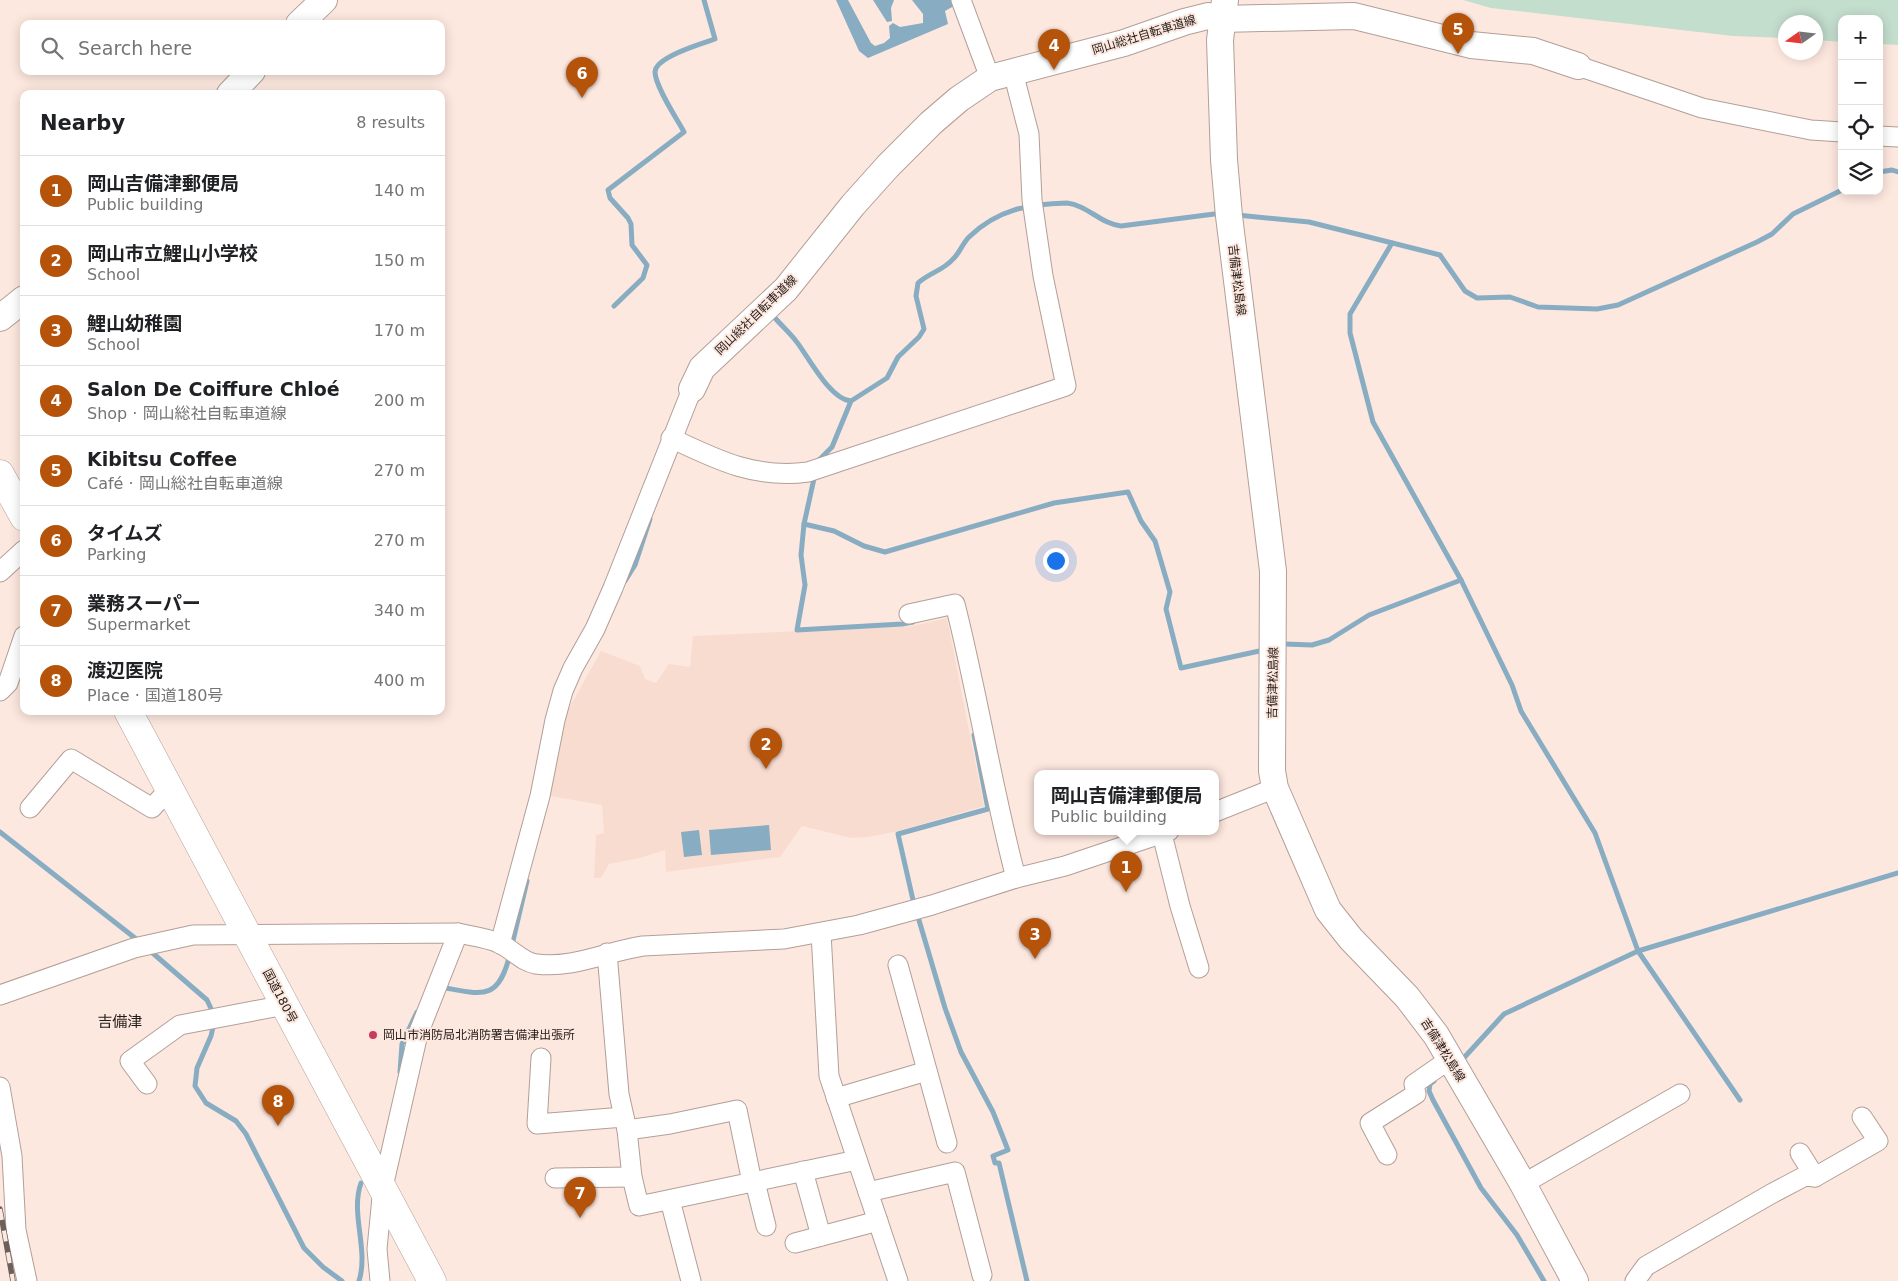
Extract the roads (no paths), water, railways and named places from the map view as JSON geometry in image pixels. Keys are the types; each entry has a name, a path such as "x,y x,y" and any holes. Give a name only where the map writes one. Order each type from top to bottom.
{"highway":[{"path":"0,474 20,510"},
{"name":"国道180号","path":"130,715 432,1281"}],"main road":[{"path":"303,20 324,0"},
{"name":"岡山総社自転車道線","path":"692,389 702,368 786,289 853,205 931,122 959,99 1002,75 1124,43 1184,22 1208,16 1223,9 1354,16 1463,43 1533,51 1578,66"},
{"name":"吉備津松島線","path":"1223,9 1224,160 1229,216 1273,571 1272,771 1275,788 1328,910 1351,939 1407,997 1436,1035 1523,1184 1575,1281"},
{"path":"234,90 248,75"},
{"path":"0,318 20,302"}],"street":[{"path":"671,438 715,459 759,473 788,475 808,472 1066,386 1043,276 1032,200 1029,134 1002,75 961,0"},
{"path":"1578,66 1702,108 1802,128 1838,132"},
{"path":"1883,136 1898,137"},
{"path":"500,944 538,805 555,720 563,691 609,596 692,389"},
{"path":"2,567 20,553"},
{"path":"910,614 955,604 968,653 998,809 1016,878"},
{"path":"0,692 8,683 20,648"},
{"path":"30,808 71,758 152,808 169,789"},
{"path":"1219,810 1275,788"},
{"path":"0,995 134,948 193,935 458,933 500,944 510,952 535,964 577,963 643,946 784,939 821,933 932,905 1016,878 1065,866 1157,835"},
{"path":"1167,835 1180,906 1200,968"},
{"path":"380,1281 377,1249 383,1188 418,1034 458,933"},
{"path":"821,933 829,1076 898,1281"},
{"path":"607,954 619,1094 626,1123 632,1177 639,1206 857,1160"},
{"path":"898,965 947,1144"},
{"path":"147,1084 130,1061 180,1025 285,1005"},
{"path":"541,1058 537,1124 670,1124 737,1110 766,1226"},
{"path":"1387,1155 1370,1122 1416,1094 1414,1084 1450,1059"},
{"path":"836,1098 927,1071"},
{"path":"0,1087 12,1156 16,1230 27,1281"},
{"path":"1523,1184 1680,1094"},
{"path":"1635,1281 1646,1266 1771,1194 1806,1176 1815,1177 1878,1141 1862,1117"},
{"path":"1800,1152 1815,1177"},
{"path":"803,1171 820,1236"},
{"path":"868,1192 955,1172 982,1275"},
{"path":"555,1178 632,1177"},
{"path":"670,1200 691,1281"},
{"path":"795,1243 878,1221"}],"water":[{"path":"836,0 848,0 871,43 875,46 884,43 890,38 889,26 893,23 900,27 923,23 923,14 912,0 951,0 954,6 945,11 948,24 868,58 859,51"},
{"path":"873,0 894,0 891,8 892,21 887,22"},
{"path":"769,825 771,850 711,855 709,830"},
{"path":"699,830 702,855 684,857 681,832"}],"waterway":[{"path":"614,306 643,278 647,265 632,245 631,224 628,218 610,198 608,190 684,132 662,94 655,72 657,66 671,56 715,39 704,0"},
{"path":"1883,171 1892,170 1898,172"},
{"path":"1237,215 1309,222 1440,255 1465,291 1477,298 1510,297 1538,307 1597,309 1618,305 1757,242 1772,234 1793,214 1838,192"},
{"path":"770,317 775,318 794,338 828,386 843,399 851,401 887,378 898,357 919,337 924,329 916,296 918,283 949,263 969,237 991,220 1003,214 1027,207 1067,203 1074,204 1107,222 1121,226 1222,213"},
{"path":"1392,243 1350,314 1350,333 1373,422 1461,580 1512,685 1521,711 1595,833 1638,951 1740,1100"},
{"path":"818,461 832,447 851,401"},
{"path":"815,474 804,524 834,531 864,546 885,552 1054,503 1128,492 1141,521 1155,541 1170,592 1166,609 1181,668 1264,650"},
{"path":"625,581 635,565 650,519"},
{"path":"804,524 801,555 805,585 797,630 913,622"},
{"path":"1284,644 1312,645 1329,640 1369,615 1461,580"},
{"path":"974,735 988,809 898,834 913,900 945,1008 961,1052 993,1112 1008,1150 993,1156 995,1163 999,1163 1027,1281"},
{"path":"0,832 140,942"},
{"path":"1461,1061 1504,1014 1638,951 1898,873"},
{"path":"512,945 527,881"},
{"path":"148,949 207,1000 214,1015"},
{"path":"440,987 477,993 493,988 500,981 510,954"},
{"path":"400,1072 402,1044 417,1012"},
{"path":"214,1023 211,1036 197,1068 195,1086 206,1103 236,1121 246,1134 304,1248 323,1267 342,1281"},
{"path":"1434,1081 1430,1084 1429,1091 1481,1188 1517,1235 1544,1281"},
{"path":"359,1281 362,1257 357,1207 361,1183"}],"railway":[{"path":"0,1209 13,1281"}],"place":[{"name":"Kibitsu Coffee","path":"1458,54"},
{"name":"Salon De Coiffure Chloé","path":"1054,70"},
{"name":"タイムズ","path":"582,98"},
{"name":"岡山市立鯉山小学校","path":"766,769"},
{"name":"岡山吉備津郵便局","path":"1126,892"},
{"name":"鯉山幼稚園","path":"1035,959"},
{"name":"岡山市消防局北消防署吉備津出張所","path":"373,1035"},
{"name":"渡辺医院","path":"278,1126"},
{"name":"業務スーパー","path":"580,1218"}],"district":[{"name":"吉備津","path":"120,1022"}]}
